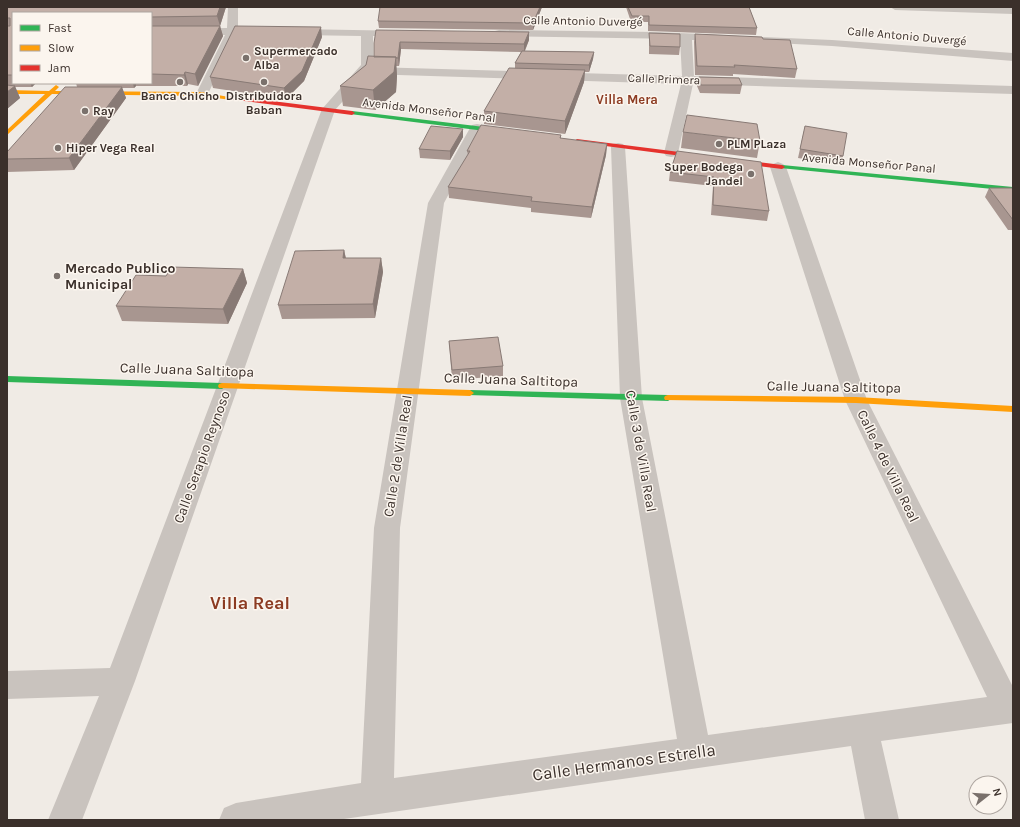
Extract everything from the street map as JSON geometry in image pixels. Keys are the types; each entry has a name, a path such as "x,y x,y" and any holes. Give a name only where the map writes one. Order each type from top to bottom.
{"main road":[{"path":"7,133 60,84"},
{"name":"Avenida Monseñor Panal","path":"7,92 202,94 516,133"},
{"name":"Avenida Monseñor Panal","path":"571,140 778,167 1013,189"},
{"name":"Calle Juana Saltitopa","path":"7,379 631,398 856,400 1013,409"}],"street":[{"path":"202,94 232,31 233,7"},
{"path":"895,7 975,8 1013,11"},
{"path":"152,32 232,31 414,33"},
{"name":"Calle Serapio Reynoso","path":"65,820 120,681 329,109 367,66 367,33"},
{"name":"Calle Antonio Duvergé","path":"484,33 732,38"},
{"path":"671,153 688,80 686,36"},
{"name":"Calle Antonio Duvergé","path":"748,39 832,43 1013,58"},
{"name":"Calle Primera","path":"363,70 1013,90"},
{"name":"Calle 2 de Villa Real","path":"376,797 387,528 436,203 477,128"},
{"name":"Calle 3 de Villa Real","path":"618,147 631,398 695,752"},
{"name":"Calle 4 de Villa Real","path":"778,167 856,400 1010,709"},
{"path":"7,685 120,681"},
{"name":"Calle Hermanos Estrella","path":"236,820 376,797 1010,709"},
{"path":"863,729 882,820"}],"building":[{"path":"7,7 220,7 217,16 152,17 152,12 12,12 12,75 7,75 7,26 10,26 10,18 7,18"},
{"path":"380,7 540,7 533,23 378,21"},
{"path":"628,7 749,7 757,28 649,25 649,16 632,16"},
{"path":"152,26 220,26 195,74 185,72 184,75 152,74"},
{"path":"235,26 321,27 302,71 284,88 210,77"},
{"path":"376,30 529,32 524,44 400,42 398,58 396,58 374,57"},
{"path":"649,33 680,34 680,47 650,46"},
{"path":"695,34 762,37 763,39 790,40 797,69 734,65 735,67 697,66"},
{"path":"522,51 594,52 589,65 515,63"},
{"path":"368,56 396,57 394,72 373,90 340,86 366,65"},
{"path":"509,68 585,70 565,121 484,111"},
{"path":"699,77 739,78 742,85 701,85"},
{"path":"7,85 15,86 7,92"},
{"path":"65,87 122,87 69,158 7,159 7,152"},
{"path":"687,115 757,124 760,141 683,132"},
{"path":"481,125 561,135 560,138 607,144 592,207 531,201 532,197 448,187 470,151 467,151"},
{"path":"431,126 463,129 450,151 419,149"},
{"path":"805,126 847,133 843,156 800,149"},
{"path":"677,151 761,162 769,211 713,205 714,177 670,172"},
{"path":"989,188 1013,188 1013,220"},
{"path":"344,250 343,258 381,258 373,304 278,305 295,251"},
{"path":"172,267 243,269 223,309 116,306 136,275 166,276"},
{"path":"498,337 503,366 452,370 449,341"}],"traffic: fast":[{"path":"352,113 509,132"},
{"path":"782,167 1013,189"},
{"path":"7,379 222,386"},
{"path":"470,393 668,398"}],"traffic: slow":[{"path":"7,133 56,87"},
{"path":"7,92 202,94 231,98"},
{"path":"222,386 470,393"},
{"path":"668,398 856,400 1013,409"}],"traffic: jam":[{"path":"231,98 352,113"},
{"path":"577,141 782,167"}],"place":[{"name":"Supermercado Alba","path":"246,58"},
{"name":"Banca Chicho","path":"180,82"},
{"name":"Distribuidora Baban","path":"264,82"},
{"name":"Ray","path":"85,111"},
{"name":"PLM PLaza","path":"719,144"},
{"name":"Hiper Vega Real","path":"58,148"},
{"name":"Super Bodega Jandel","path":"751,174"},
{"name":"Mercado Publico Municipal","path":"57,276"}],"district":[{"name":"Villa Mera","path":"627,99"},
{"name":"Villa Real","path":"250,603"}]}
